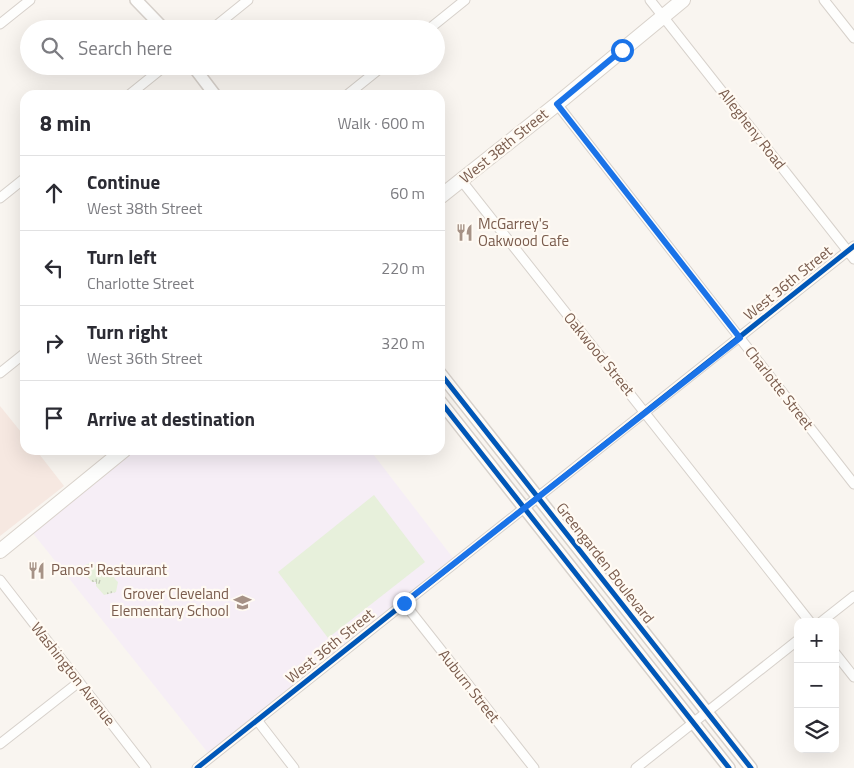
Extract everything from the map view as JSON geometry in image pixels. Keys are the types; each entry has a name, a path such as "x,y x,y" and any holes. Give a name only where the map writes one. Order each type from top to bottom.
{"main road":[{"name":"West 38th Street","path":"445,193 683,0"},
{"path":"0,551 118,455"}],"street":[{"path":"0,24 30,0"},
{"path":"136,0 155,20"},
{"path":"223,20 248,0"},
{"path":"440,20 465,0"},
{"name":"Allegheny Road","path":"650,0 851,248 854,259"},
{"path":"824,0 854,38"},
{"path":"135,90 154,75"},
{"path":"200,75 211,90"},
{"path":"353,90 372,75"},
{"name":"Charlotte Street","path":"557,104 854,484"},
{"name":"Oakwood Street","path":"461,180 807,618"},
{"path":"0,198 20,182"},
{"name":"West 36th Street","path":"197,768 851,248"},
{"path":"0,373 20,356"},
{"name":"Greengarden Boulevard","path":"445,379 751,768"},
{"name":"Greengarden Boulevard","path":"445,407 730,768"},
{"name":"Washington Avenue","path":"0,580 146,768"},
{"path":"826,618 854,596"},
{"name":"Auburn Street","path":"404,603 534,768"},
{"path":"636,768 794,643"},
{"path":"839,658 854,677"},
{"path":"0,744 79,682"},
{"path":"257,720 294,768"}],"shaded area":[{"path":"0,406 20,431 20,455 40,455 64,486 0,536"},
{"name":"Grover Cleveland Elementary School","path":"128,455 374,455 453,558 208,753 32,532"}],"green space":[{"path":"374,495 425,562 328,638 278,572"},
{"path":"93,562 97,568 105,563 107,565 118,582 116,592 104,595 96,586 96,582 92,582 82,571 85,569 85,565"}],"cycle path":[{"path":"197,768 854,246"},
{"path":"445,379 751,768"},
{"path":"445,407 729,768"}],"place":[{"name":"McGarrey's Oakwood Cafe","path":"464,233"},
{"name":"Panos' Restaurant","path":"37,570"},
{"name":"Grover Cleveland Elementary School","path":"243,603"}],"route":[{"path":"404,603 740,338 557,104 622,50"}]}
